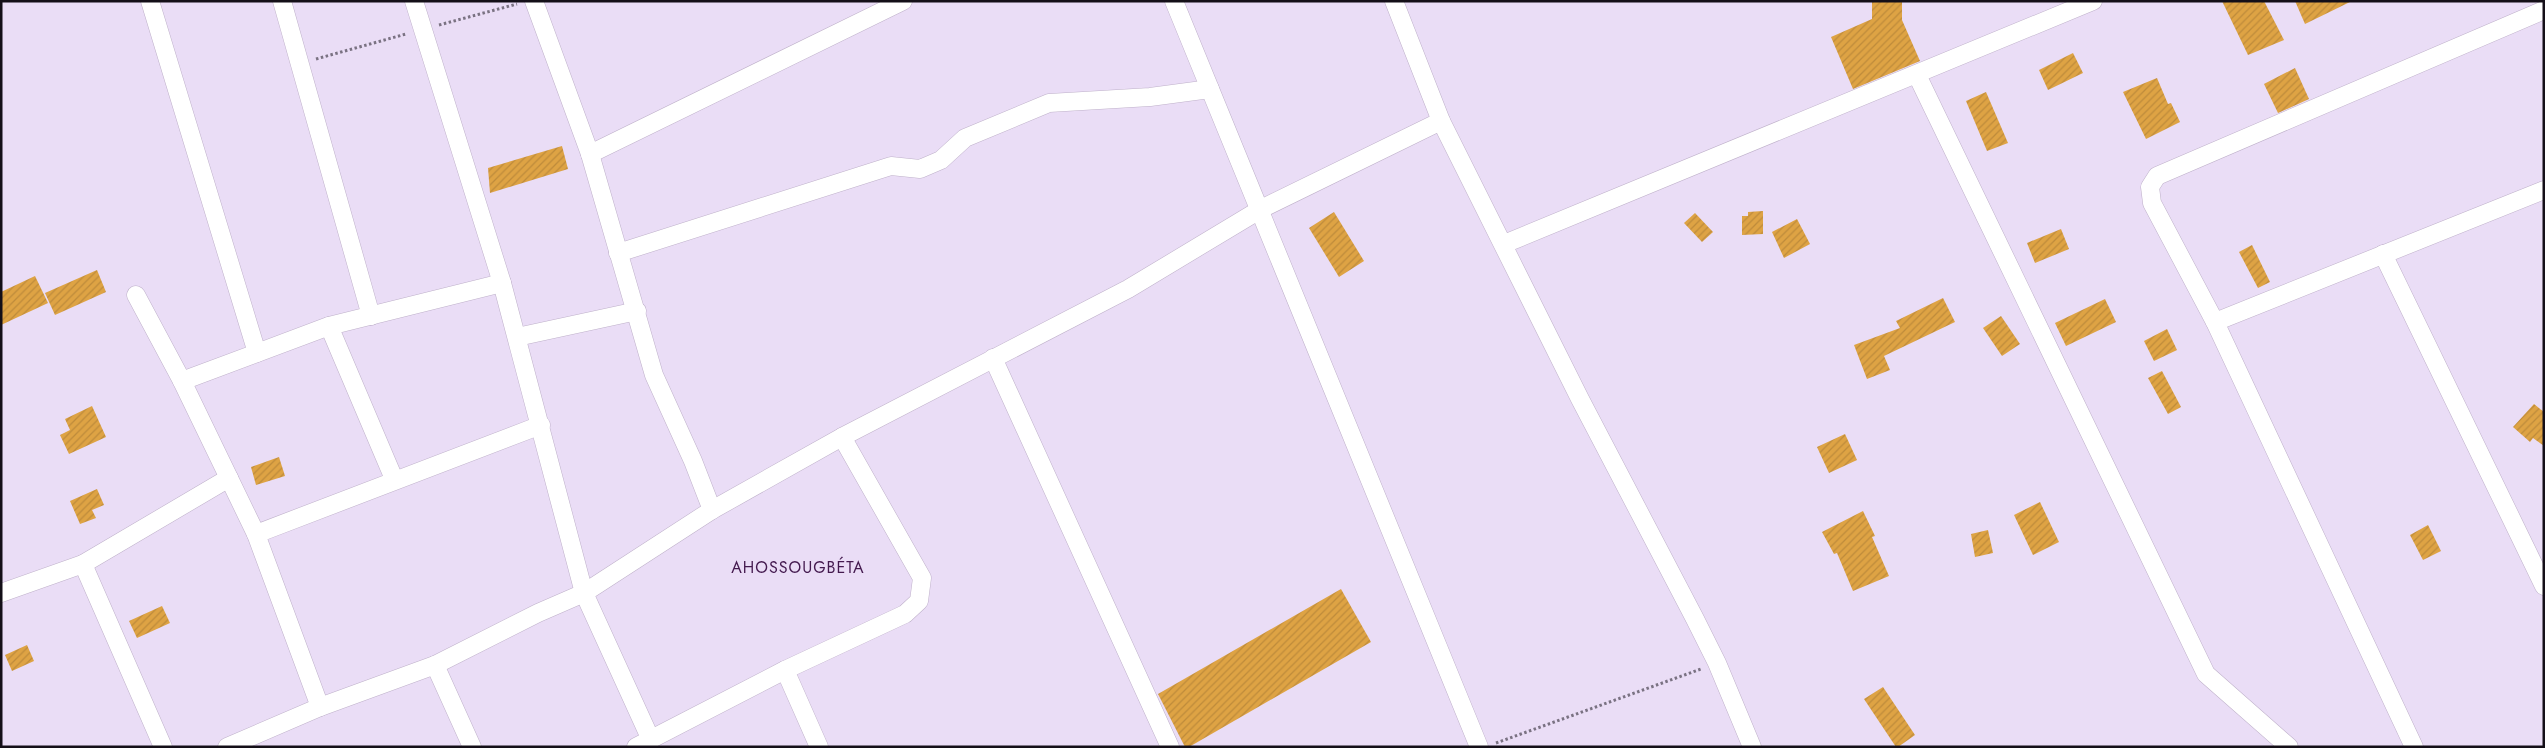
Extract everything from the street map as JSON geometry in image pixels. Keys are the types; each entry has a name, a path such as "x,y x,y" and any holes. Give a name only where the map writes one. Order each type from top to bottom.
{"street":[{"path":"150,1 257,353"},
{"path":"282,1 371,316"},
{"path":"414,1 502,283 584,593 644,743 785,670 905,614 919,601 922,578 842,437"},
{"path":"534,1 590,154 654,375 693,461 712,510"},
{"path":"590,154 904,1"},
{"path":"1174,1 1487,745"},
{"path":"1394,1 1441,122 1504,244 1580,399 1717,663 1752,747"},
{"path":"1504,244 2093,1"},
{"path":"2414,747 2214,322 2152,203 2150,187 2157,176 2544,10"},
{"path":"1917,75 2206,674 2289,747"},
{"path":"618,253 891,166 920,169 941,160 965,138 1049,103 1150,96 1210,89"},
{"path":"227,747 320,707 435,665 538,613 584,593 712,510 842,437 1128,289 1261,209 1441,122"},
{"path":"2214,322 2544,190"},
{"path":"2383,254 2544,586"},
{"path":"182,380 329,326 502,283"},
{"path":"136,295 182,380 256,534 320,707"},
{"path":"517,336 637,311"},
{"path":"329,326 394,479"},
{"path":"993,358 1170,747"},
{"path":"256,534 394,479 541,425"},
{"path":"1,593 83,564 229,478"},
{"path":"83,564 163,747"},
{"path":"435,665 472,747"},
{"path":"785,670 819,747"}],"path":[{"path":"1487,745 1717,663"}],"building":[{"path":"1872,1 1902,1 1902,20 1920,61 1853,89 1831,37 1872,19"},
{"path":"2222,1 2264,1 2284,40 2248,55"},
{"path":"2295,1 2352,1 2305,24"},
{"path":"2073,53 2083,73 2048,90 2039,70"},
{"path":"2295,68 2309,99 2278,113 2264,84"},
{"path":"2157,78 2168,104 2171,103 2180,122 2146,139 2123,92"},
{"path":"1986,92 2008,143 1987,151 1966,101"},
{"path":"562,146 568,169 490,193 488,168"},
{"path":"1763,211 1763,234 1742,235 1742,216 1748,216 1748,212"},
{"path":"1334,212 1364,261 1339,277 1309,228"},
{"path":"1695,213 1713,232 1702,242 1684,223"},
{"path":"1797,219 1810,244 1784,258 1772,232"},
{"path":"2061,229 2069,249 2035,263 2027,243"},
{"path":"2252,245 2270,282 2258,288 2239,252"},
{"path":"97,270 106,292 55,315 45,293"},
{"path":"35,276 48,303 1,325 1,292"},
{"path":"1943,298 1955,322 1884,356 1890,370 1867,379 1854,345 1900,328 1896,321"},
{"path":"2105,299 2116,322 2066,346 2055,323"},
{"path":"2001,316 2020,344 2002,356 1983,328"},
{"path":"2167,329 2177,350 2154,361 2144,341"},
{"path":"2162,371 2181,407 2168,414 2148,378"},
{"path":"2534,404 2544,412 2544,446 2533,438 2530,442 2513,427"},
{"path":"92,406 106,437 69,454 60,435 70,430 65,419"},
{"path":"1845,434 1857,460 1829,473 1817,447"},
{"path":"279,457 285,476 256,485 251,467"},
{"path":"97,489 104,505 92,510 96,518 80,524 70,501"},
{"path":"2040,502 2059,542 2033,555 2014,515"},
{"path":"1863,511 1875,536 1872,537 1889,576 1853,591 1837,553 1834,554 1822,532"},
{"path":"2428,525 2441,551 2423,560 2410,535"},
{"path":"1988,530 1993,553 1975,557 1971,534"},
{"path":"1341,589 1371,642 1189,747 1185,747 1158,694"},
{"path":"162,606 170,623 137,638 129,621"},
{"path":"27,645 34,661 12,671 5,655"},
{"path":"1883,687 1915,735 1898,747 1896,747 1864,699"}],"district":[{"name":"AHOSSOUGBÉTA","path":"798,567"}]}
